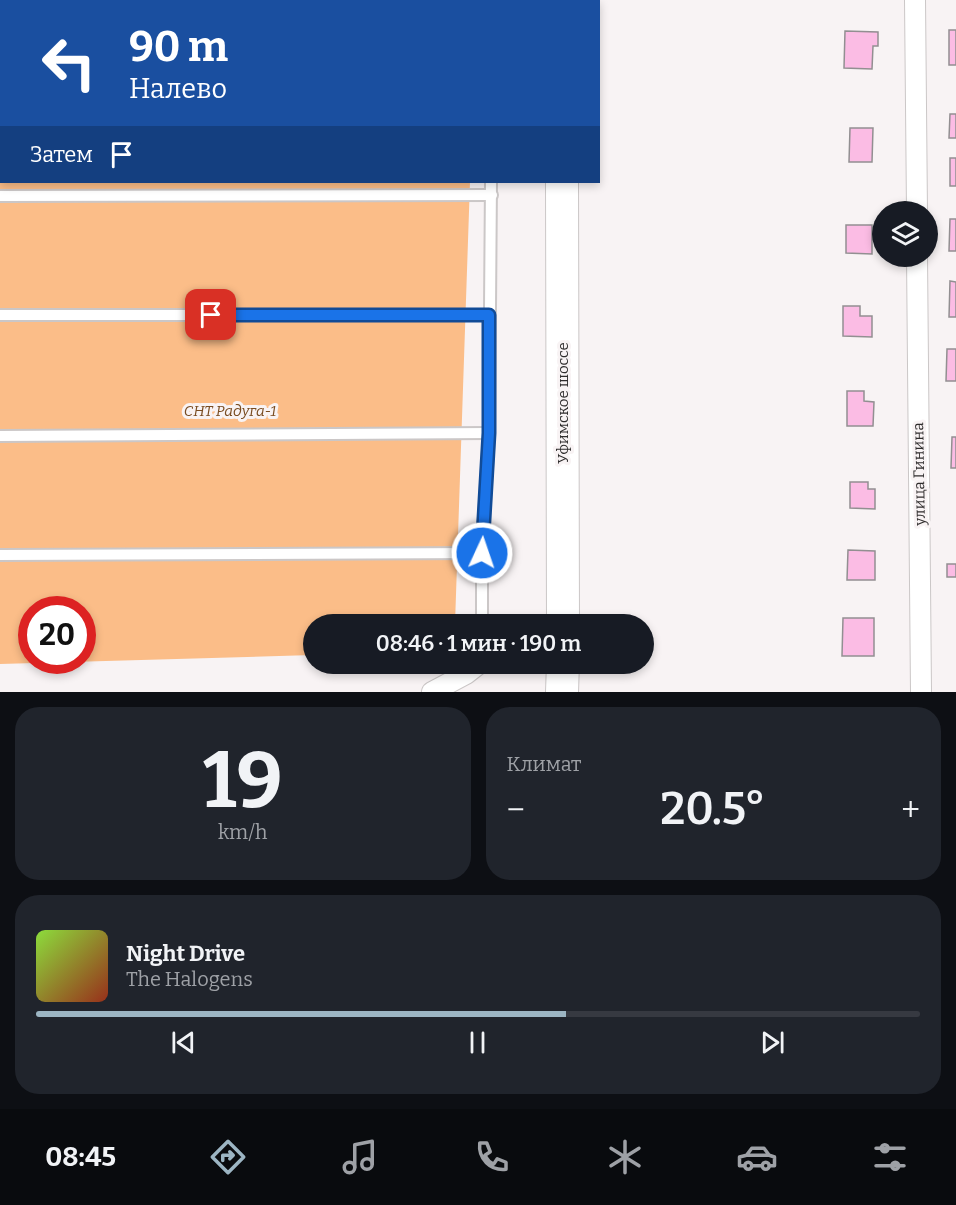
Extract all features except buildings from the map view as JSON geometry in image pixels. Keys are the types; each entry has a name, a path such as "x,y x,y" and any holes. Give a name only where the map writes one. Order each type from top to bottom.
{"main road":[{"name":"Уфимское шоссе","path":"562,183 563,614"},
{"path":"562,674 562,692"}],"street":[{"path":"915,0 917,201"},
{"name":"улица Гинина","path":"917,267 921,692"},
{"path":"432,692 466,674"}],"lane":[{"path":"482,614 482,553 489,433 491,183"},
{"path":"0,196 492,195"},
{"path":"0,315 489,315"},
{"path":"0,436 489,433"},
{"path":"0,555 482,553"}],"green space":[{"name":"СНТ Радуга-1","path":"0,183 470,183 455,614 303,614 303,655 96,661 96,596 18,596 18,663 0,664"}],"route":[{"path":"211,315 489,315 489,433 482,553"}]}
